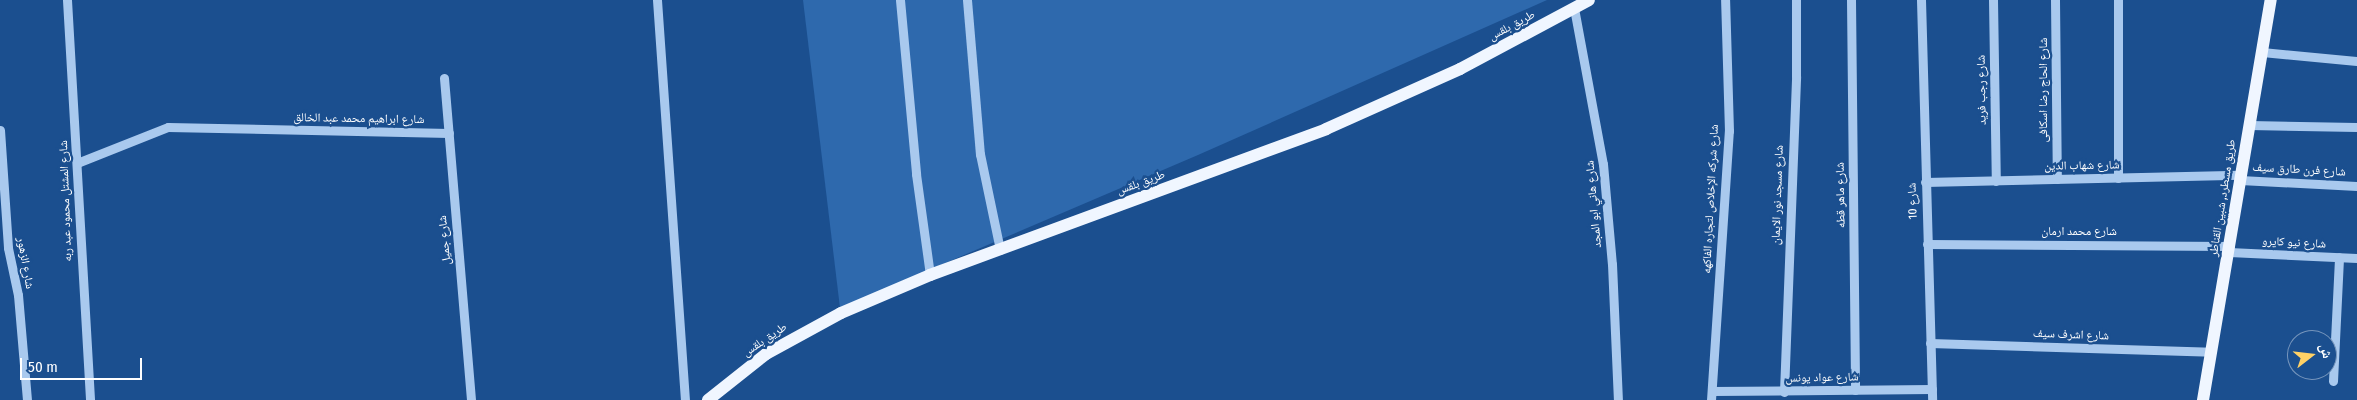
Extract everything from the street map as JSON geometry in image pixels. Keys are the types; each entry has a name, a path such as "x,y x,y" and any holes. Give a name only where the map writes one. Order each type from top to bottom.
{"main road":[{"name":"طريق بلقس","path":"708,400 794,336 930,276 1326,129 1460,69 1589,0"},
{"name":"طريق مسطرد, شبين القناطر","path":"2203,400 2271,0"}],"street":[{"name":"شارع المشتل محمود عبد ربه","path":"67,0 90,400"},
{"path":"656,0 685,400"},
{"path":"900,0 916,174 930,276"},
{"path":"967,0 980,154 1000,250"},
{"name":"شارع شركه الإخلاص لتجاره الفاكهه","path":"1711,396 1729,131 1725,0"},
{"name":"شارع مسجد نور الايمان","path":"1784,392 1796,76 1796,0"},
{"name":"شارع ماهر قطه","path":"1851,0 1856,390"},
{"name":"شارع 10","path":"1921,0 1932,400"},
{"name":"شارع رجب فريد","path":"1993,0 1996,180"},
{"name":"شارع الحاج رضا اسكافى","path":"2055,0 2057,179"},
{"path":"2118,0 2118,178"},
{"name":"شارع هاني ابو المجد","path":"1574,8 1603,164 1612,264 1618,400"},
{"path":"2262,52 2357,61"},
{"name":"شارع جميل","path":"444,78 471,400"},
{"path":"2249,125 2357,127"},
{"name":"شارع ابراهيم محمد عبد الخالق","path":"77,163 168,127 449,134"},
{"name":"شارع الزهور","path":"0,130 8,248 18,295 28,400"},
{"name":"شارع شهاب الدين","path":"1925,182 2240,177"},
{"name":"شارع فرن طارق سيف","path":"2240,177 2357,186"},
{"name":"شارع محمد ارمان","path":"1927,244 2229,249"},
{"name":"شارع نيو كايرو","path":"2229,249 2357,258"},
{"path":"2333,381 2339,258"},
{"name":"شارع اشرف سيف","path":"1930,343 2211,352"},
{"name":"شارع عواد يونس","path":"1711,396 1784,392 1932,389"}],"shaded area":[{"path":"803,0 1547,0 1198,155 840,308"}]}
